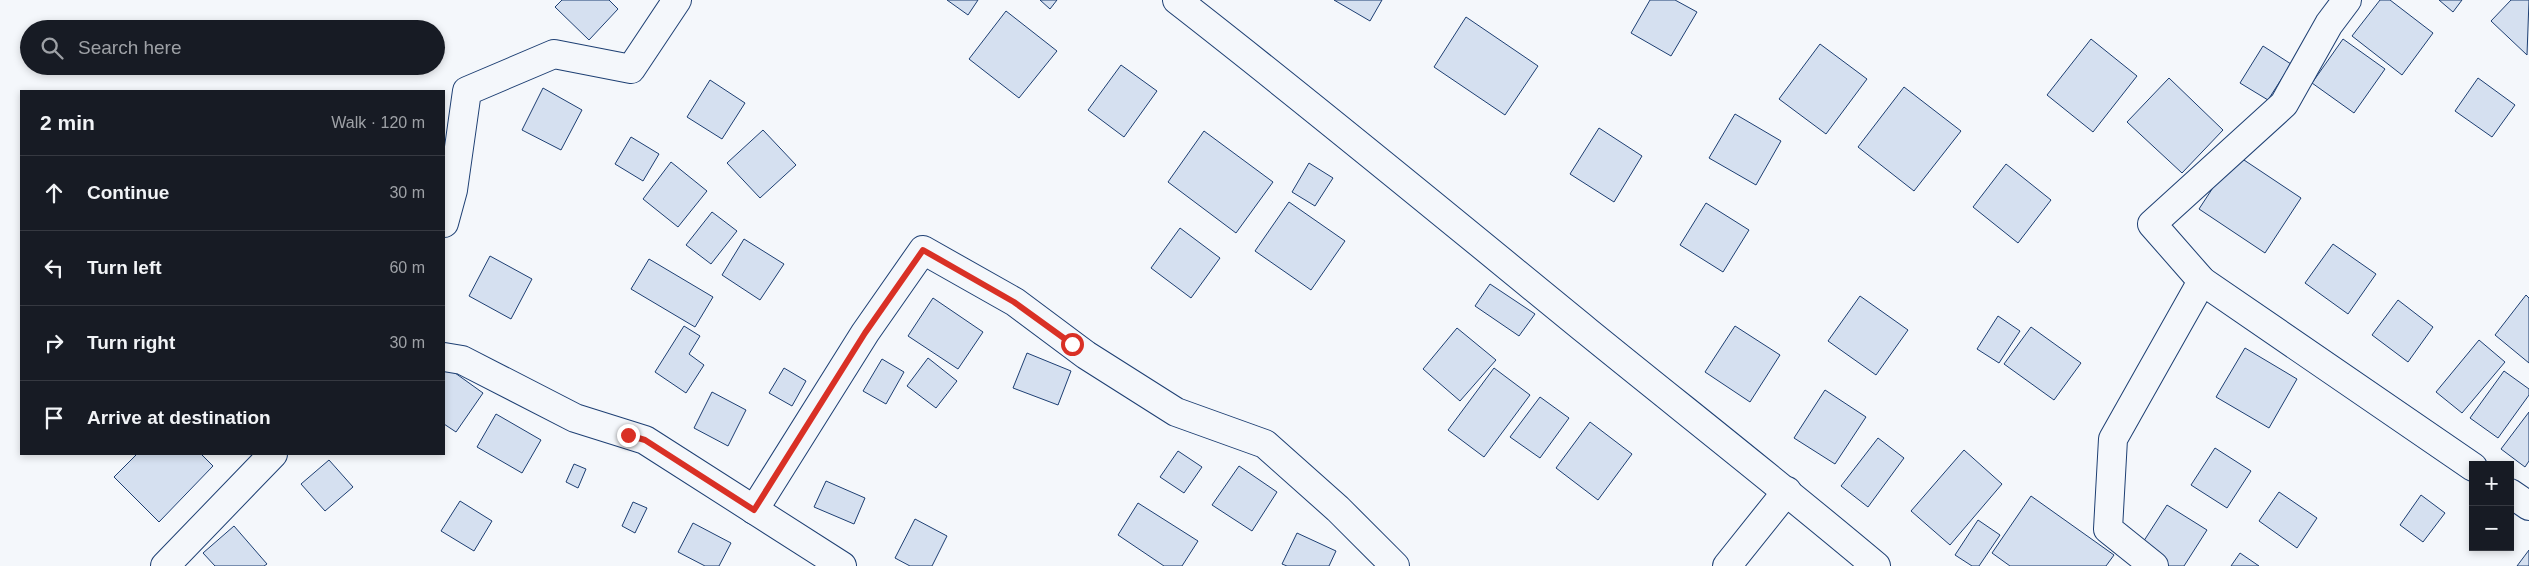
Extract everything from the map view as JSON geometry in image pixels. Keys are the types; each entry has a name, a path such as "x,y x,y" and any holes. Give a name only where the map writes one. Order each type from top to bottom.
{"street":[{"path":"445,219 453,190 467,91 554,54 631,69 677,0"},
{"path":"1177,0 1262,66 1876,566"},
{"path":"2347,0 2329,24 2284,104 2152,224 2202,280 2469,464"},
{"path":"754,510 865,333 923,250 1014,302 1086,355 1176,412 1265,444 1338,509 1395,566"},
{"path":"2154,566 2108,530 2113,439 2202,280"},
{"path":"445,357 462,360 575,418 645,440 842,566"},
{"path":"165,566 272,455"},
{"path":"1727,566 1786,491"},
{"path":"2514,496 2529,506"}],"building":[{"path":"562,0 609,0 618,9 589,40 555,7"},
{"path":"947,0 978,0 968,15"},
{"path":"1040,0 1057,0 1050,9"},
{"path":"1334,0 1382,0 1370,21"},
{"path":"1650,0 1675,0 1697,12 1671,56 1631,33"},
{"path":"2380,0 2390,0 2433,33 2402,75 2352,36"},
{"path":"2439,0 2462,0 2453,12"},
{"path":"2511,0 2529,0 2527,55 2491,21"},
{"path":"1006,11 1057,51 1019,98 969,59"},
{"path":"1466,17 1538,66 1505,115 1434,67"},
{"path":"2091,39 2137,76 2093,132 2047,95"},
{"path":"2343,39 2385,69 2354,113 2312,83"},
{"path":"1820,44 1867,79 1826,134 1779,99"},
{"path":"2263,46 2291,64 2268,100 2240,83"},
{"path":"1121,65 1157,91 1124,137 1088,110"},
{"path":"2169,78 2223,130 2182,173 2127,122"},
{"path":"2478,78 2515,105 2492,137 2455,111"},
{"path":"710,80 745,103 722,139 687,117"},
{"path":"1904,87 1961,131 1914,191 1858,147"},
{"path":"543,88 582,110 561,150 522,130"},
{"path":"1735,114 1781,141 1756,185 1709,158"},
{"path":"1599,128 1642,156 1614,202 1570,174"},
{"path":"763,130 796,165 760,198 727,163"},
{"path":"1204,131 1273,182 1236,233 1168,182"},
{"path":"631,137 659,154 643,181 615,164"},
{"path":"2235,154 2301,198 2265,253 2199,209"},
{"path":"671,162 707,191 678,227 643,199"},
{"path":"1309,163 1333,178 1315,206 1292,192"},
{"path":"2006,164 2051,200 2018,243 1973,207"},
{"path":"1289,202 1345,241 1311,290 1255,251"},
{"path":"1706,203 1749,230 1723,272 1680,245"},
{"path":"712,212 737,231 711,264 686,245"},
{"path":"1180,228 1220,258 1191,298 1151,268"},
{"path":"744,239 784,264 760,300 722,275"},
{"path":"2333,244 2376,274 2348,314 2305,283"},
{"path":"490,256 532,279 511,319 469,296"},
{"path":"649,259 713,297 695,327 631,289"},
{"path":"1490,284 1535,314 1519,336 1475,306"},
{"path":"2526,295 2529,298 2529,363 2495,335"},
{"path":"1860,296 1908,330 1876,375 1828,341"},
{"path":"933,298 983,332 958,369 908,336"},
{"path":"2398,300 2433,327 2408,362 2372,335"},
{"path":"1998,316 2020,331 1999,363 1977,349"},
{"path":"684,326 700,336 689,354 704,365 686,393 655,372"},
{"path":"1735,326 1780,355 1750,402 1705,372"},
{"path":"2031,327 2081,363 2054,400 2004,364"},
{"path":"1457,328 1496,360 1460,401 1423,369"},
{"path":"2479,340 2505,362 2462,413 2436,392"},
{"path":"2245,348 2297,379 2269,428 2216,397"},
{"path":"1027,353 1071,371 1058,405 1013,388"},
{"path":"928,358 957,381 936,408 907,386"},
{"path":"882,359 904,372 886,404 863,391"},
{"path":"445,366 483,393 456,432 445,425"},
{"path":"784,368 806,381 792,406 769,393"},
{"path":"1494,368 1530,395 1484,457 1448,430"},
{"path":"2504,371 2529,389 2529,395 2498,438 2470,418"},
{"path":"1825,390 1866,417 1835,464 1794,438"},
{"path":"712,392 746,410 728,446 694,428"},
{"path":"1540,397 1569,418 1540,458 1510,437"},
{"path":"2529,412 2529,461 2525,467 2501,449"},
{"path":"496,414 541,440 522,473 477,447"},
{"path":"1590,422 1632,454 1598,500 1556,468"},
{"path":"1878,438 1904,458 1868,507 1841,486"},
{"path":"2215,448 2251,471 2227,508 2191,485"},
{"path":"1964,450 2002,484 1950,545 1911,511"},
{"path":"1178,451 1202,467 1184,493 1160,477"},
{"path":"136,455 202,455 213,466 159,522 114,477"},
{"path":"329,460 353,487 325,511 301,484"},
{"path":"574,464 586,469 578,488 566,482"},
{"path":"1239,466 1277,492 1252,531 1212,505"},
{"path":"826,481 865,498 854,524 814,507"},
{"path":"2279,492 2317,518 2297,548 2259,521"},
{"path":"2421,495 2445,513 2423,542 2400,525"},
{"path":"2031,496 2114,555 2106,566 2010,566 1992,553"},
{"path":"460,501 492,521 474,551 441,531"},
{"path":"633,502 647,508 635,533 622,526"},
{"path":"1138,503 1198,541 1182,566 1164,566 1118,535"},
{"path":"2167,505 2207,530 2184,566 2164,566 2138,550"},
{"path":"915,519 947,536 932,566 910,566 895,558"},
{"path":"1978,520 2000,535 1979,566 1972,566 1955,555"},
{"path":"693,523 731,543 719,566 705,566 678,552"},
{"path":"234,526 267,564 264,566 215,566 203,553"},
{"path":"1297,533 1336,551 1329,566 1287,566 1282,564"},
{"path":"2529,550 2529,566 2517,566"},
{"path":"2240,553 2259,566 2231,566"}],"route":[{"path":"628,435 645,440 754,510 865,333 923,250 1014,302 1072,344"}]}
